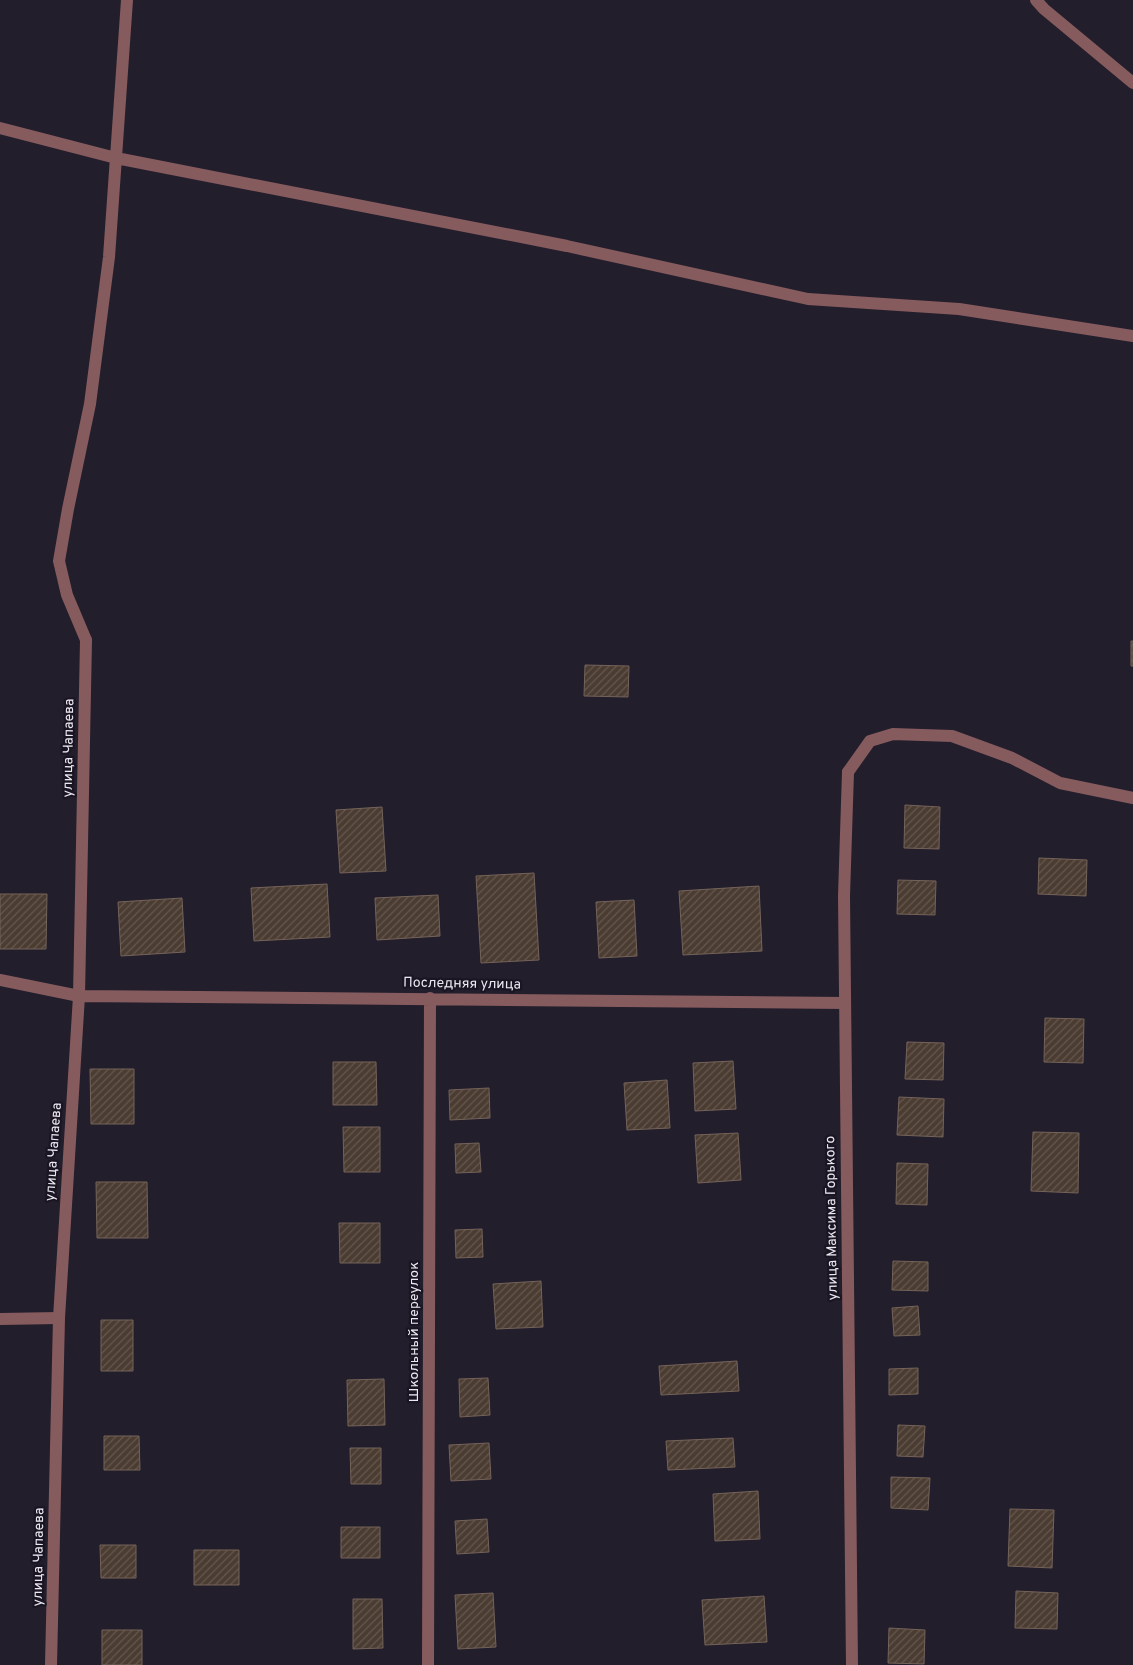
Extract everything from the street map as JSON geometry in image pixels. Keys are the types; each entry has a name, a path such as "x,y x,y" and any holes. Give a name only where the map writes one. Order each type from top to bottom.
{"street":[{"path":"116,158 128,0"},
{"path":"1036,0 1044,9 1133,83"},
{"path":"0,128 116,158 567,246 808,299 959,309 1133,336"},
{"name":"улица Чапаева","path":"51,1665 59,1318 79,996 86,640 67,595 59,561 90,404 108,257 116,158"},
{"name":"улица Максима Горького","path":"852,1665 844,896 848,772 870,741 893,734 952,736 1012,758 1060,783 1133,798"},
{"name":"Последняя улица","path":"0,980 79,996 845,1003"},
{"name":"Школьный переулок","path":"428,1665 430,998"},
{"path":"0,1319 59,1318"}],"building":[{"path":"1131,641 1133,641 1133,666 1131,666"},
{"path":"585,665 629,666 628,697 584,696"},
{"path":"905,805 940,807 939,849 904,848"},
{"path":"382,807 386,871 340,873 336,810"},
{"path":"1039,858 1087,860 1086,896 1038,894"},
{"path":"534,873 539,960 481,963 476,876"},
{"path":"898,880 936,881 935,915 897,914"},
{"path":"327,884 330,937 254,941 251,888"},
{"path":"759,886 762,951 683,955 679,891"},
{"path":"0,894 47,894 46,949 0,949"},
{"path":"438,895 440,936 377,940 375,898"},
{"path":"182,898 185,952 121,956 118,902"},
{"path":"634,900 637,956 599,958 596,902"},
{"path":"1045,1018 1084,1019 1083,1063 1044,1062"},
{"path":"907,1042 944,1043 943,1080 905,1079"},
{"path":"733,1061 736,1109 695,1111 693,1063"},
{"path":"333,1062 376,1062 377,1105 333,1105"},
{"path":"90,1069 134,1069 134,1124 91,1124"},
{"path":"667,1080 670,1128 627,1130 624,1083"},
{"path":"489,1088 490,1118 450,1120 449,1090"},
{"path":"899,1097 944,1099 943,1137 897,1135"},
{"path":"343,1127 380,1127 380,1172 344,1172"},
{"path":"1033,1132 1079,1133 1078,1193 1031,1191"},
{"path":"738,1133 741,1180 698,1183 695,1135"},
{"path":"479,1143 481,1172 456,1173 455,1144"},
{"path":"897,1163 928,1164 927,1205 896,1204"},
{"path":"96,1182 147,1182 148,1238 97,1238"},
{"path":"339,1223 380,1223 380,1263 340,1263"},
{"path":"482,1229 483,1257 456,1258 455,1230"},
{"path":"893,1261 928,1262 928,1291 892,1290"},
{"path":"541,1281 543,1327 496,1329 493,1284"},
{"path":"918,1306 920,1335 894,1336 892,1308"},
{"path":"101,1320 133,1320 133,1371 101,1371"},
{"path":"737,1361 739,1391 661,1395 659,1366"},
{"path":"918,1368 918,1394 889,1395 889,1369"},
{"path":"488,1378 490,1415 460,1417 459,1379"},
{"path":"384,1379 385,1425 348,1426 347,1380"},
{"path":"898,1425 925,1426 923,1457 897,1456"},
{"path":"104,1436 139,1436 140,1470 104,1470"},
{"path":"733,1438 735,1467 668,1470 666,1441"},
{"path":"489,1443 491,1479 451,1481 449,1445"},
{"path":"350,1448 381,1448 381,1484 351,1484"},
{"path":"891,1477 930,1478 928,1510 891,1508"},
{"path":"758,1491 760,1539 715,1541 713,1494"},
{"path":"1010,1509 1054,1510 1052,1568 1008,1566"},
{"path":"487,1519 489,1552 457,1554 455,1521"},
{"path":"341,1527 380,1527 380,1558 341,1558"},
{"path":"100,1545 136,1545 136,1578 101,1578"},
{"path":"194,1550 239,1550 239,1585 194,1585"},
{"path":"1016,1591 1058,1593 1057,1629 1015,1628"},
{"path":"493,1593 496,1647 458,1649 455,1595"},
{"path":"764,1596 767,1642 705,1645 702,1600"},
{"path":"353,1599 382,1599 383,1648 353,1649"},
{"path":"889,1628 925,1630 924,1664 888,1663"},
{"path":"102,1630 142,1630 142,1665 102,1665"}]}
